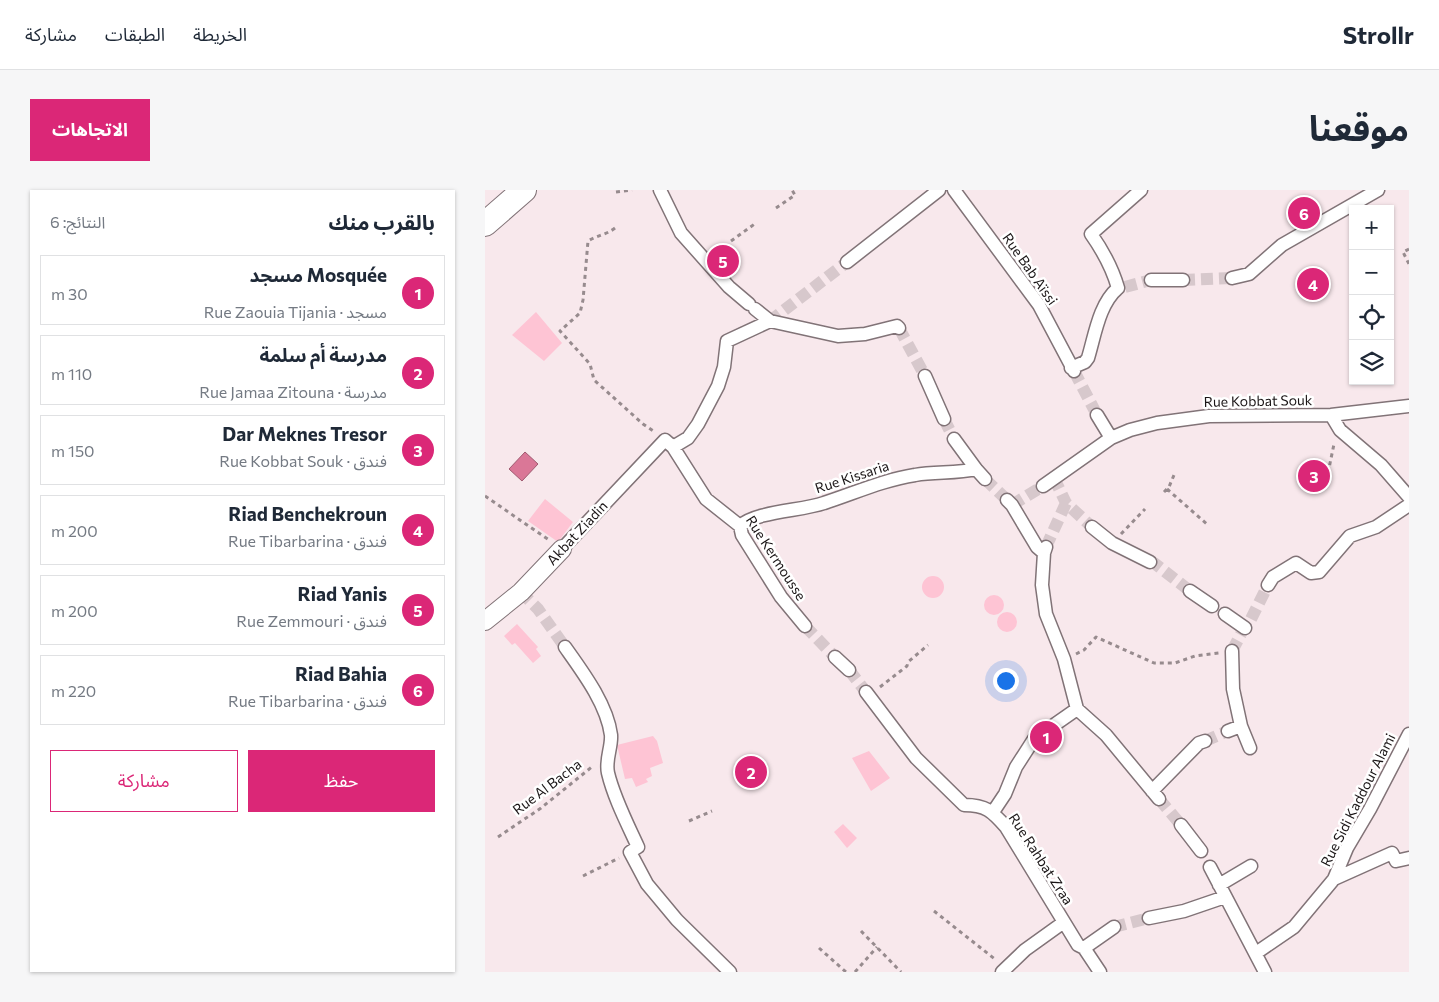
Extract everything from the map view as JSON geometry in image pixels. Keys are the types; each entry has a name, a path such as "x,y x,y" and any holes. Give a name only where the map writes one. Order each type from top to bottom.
{"main road":[{"path":"485,224 524,190"}],"street":[{"path":"660,190 681,233 724,282 769,321 838,336 865,334 897,326 899,328"},
{"path":"847,262 939,190"},
{"name":"Rue Bab Aïssi","path":"954,190 1039,305 1073,370 1088,358 1098,322 1111,294 1122,287 1091,234 1141,190"},
{"path":"1232,278 1249,274 1283,245 1378,190"},
{"path":"1151,280 1183,280"},
{"name":"Akbat Ziadin","path":"485,621 521,592 669,443 688,438 698,424 718,386 725,367 727,341 769,321"},
{"path":"925,376 944,420"},
{"name":"Rue Kobbat Souk","path":"1043,486 1111,438 1130,430 1157,423 1209,416 1331,415 1409,406"},
{"path":"1097,415 1111,438"},
{"path":"1331,415 1340,430 1381,465 1409,497"},
{"path":"955,439 985,479"},
{"name":"Rue Kermousse","path":"669,443 706,498 740,526 742,534 781,596 805,626"},
{"name":"Rue Kissaria","path":"740,526 744,522 766,515 823,504 883,481 917,474 964,472 976,469"},
{"path":"1007,500 1012,505 1037,547 1045,550 1042,585 1046,614 1064,659 1077,709 1106,736 1155,795 1199,743 1205,741"},
{"path":"1268,585 1273,577 1296,563 1311,573 1319,572 1350,536 1376,527 1409,505"},
{"path":"1092,527 1112,543 1150,562"},
{"path":"1190,590 1212,606"},
{"path":"1225,614 1246,627"},
{"path":"565,647 594,692 609,721 611,740 607,769 611,785 638,848 630,852 647,884 677,920 730,972"},
{"path":"1232,651 1233,689 1241,726 1250,748"},
{"path":"835,657 849,670"},
{"path":"867,694 916,758 964,805 983,807 993,812 1005,794 1016,767 1034,739 1077,709"},
{"path":"1228,731 1241,726"},
{"name":"Rue Sidi Kaddour Alami","path":"1334,879 1347,848 1370,809 1409,734"},
{"name":"Rue Rahbat Zraa","path":"993,812 1006,827 1078,945 1084,948 1100,972"},
{"path":"1181,825 1201,851"},
{"path":"1256,953 1294,927 1334,879 1392,853 1396,861 1409,858"},
{"path":"1219,885 1251,866"},
{"path":"1210,867 1265,972"},
{"path":"1149,918 1184,911 1225,897"},
{"path":"1004,970 1025,950 1064,922"},
{"path":"1084,948 1114,927"}],"path":[{"path":"616,192 632,190"},
{"path":"776,208 795,195 792,190"},
{"path":"731,241 756,223"},
{"path":"615,228 606,235 597,236 588,241 583,300 580,313 560,330 590,364 594,380 643,424 669,443"},
{"path":"1409,249 1403,252 1409,264"},
{"path":"1328,473 1335,442 1340,430"},
{"path":"1175,475 1165,490 1207,525"},
{"path":"485,496 562,549"},
{"path":"1112,543 1145,509"},
{"path":"1064,659 1084,650 1096,638 1154,663 1175,663 1195,656 1232,651"},
{"path":"867,694 907,666 908,662 929,645"},
{"name":"Rue Al Bacha","path":"498,837 541,808 609,753"},
{"path":"689,821 712,810"},
{"path":"583,876 630,852"},
{"path":"934,911 1004,970"},
{"path":"861,931 901,972"},
{"path":"855,972 877,947"},
{"path":"819,948 846,972"}],"shaded area":[{"path":"536,312 562,343 544,361 512,335"},
{"path":"525,452 538,464 522,481 509,469"},
{"path":"545,499 573,522 558,542 528,521"},
{"path":"933,576 941,579 944,587 941,595 933,598 925,595 922,587 925,579"},
{"path":"994,595 1001,598 1004,605 1001,612 994,615 987,612 984,605 987,598"},
{"path":"1007,612 1014,615 1017,622 1014,629 1007,632 1000,629 997,622 1000,615"},
{"path":"517,624 538,647 536,649 541,656 533,663 515,643 512,645 504,636"},
{"path":"653,736 657,741 663,763 650,768 652,776 646,779 648,782 636,787 632,778 625,779 617,745"},
{"path":"869,751 890,778 871,791 852,758"},
{"path":"843,824 857,838 847,848 834,832"}],"tunnel":[{"path":"770,321 847,262"},
{"path":"1183,280 1232,278"},
{"path":"1125,287 1151,280"},
{"path":"899,328 925,376"},
{"path":"1074,371 1097,415"},
{"path":"944,419 954,439"},
{"path":"1054,478 1066,503 1092,527"},
{"path":"985,479 1007,500"},
{"path":"1012,505 1043,486"},
{"path":"1046,547 1066,503"},
{"path":"1150,562 1154,563 1190,591"},
{"path":"1251,619 1268,585"},
{"path":"521,592 538,609 565,647"},
{"path":"805,626 835,657"},
{"path":"1232,651 1241,634"},
{"path":"849,670 866,692"},
{"path":"1205,741 1228,731"},
{"path":"1159,799 1181,825"},
{"path":"1114,927 1149,918"}],"place":[{"name":"Riad Bahia","path":"1304,213"},
{"name":"Riad Yanis","path":"723,261"},
{"name":"Riad Benchekroun","path":"1313,284"},
{"name":"Dar Meknes Tresor","path":"1314,476"},
{"name":"Mosquée مسجد","path":"1046,737"},
{"name":"مدرسة أم سلمة","path":"751,772"}]}
